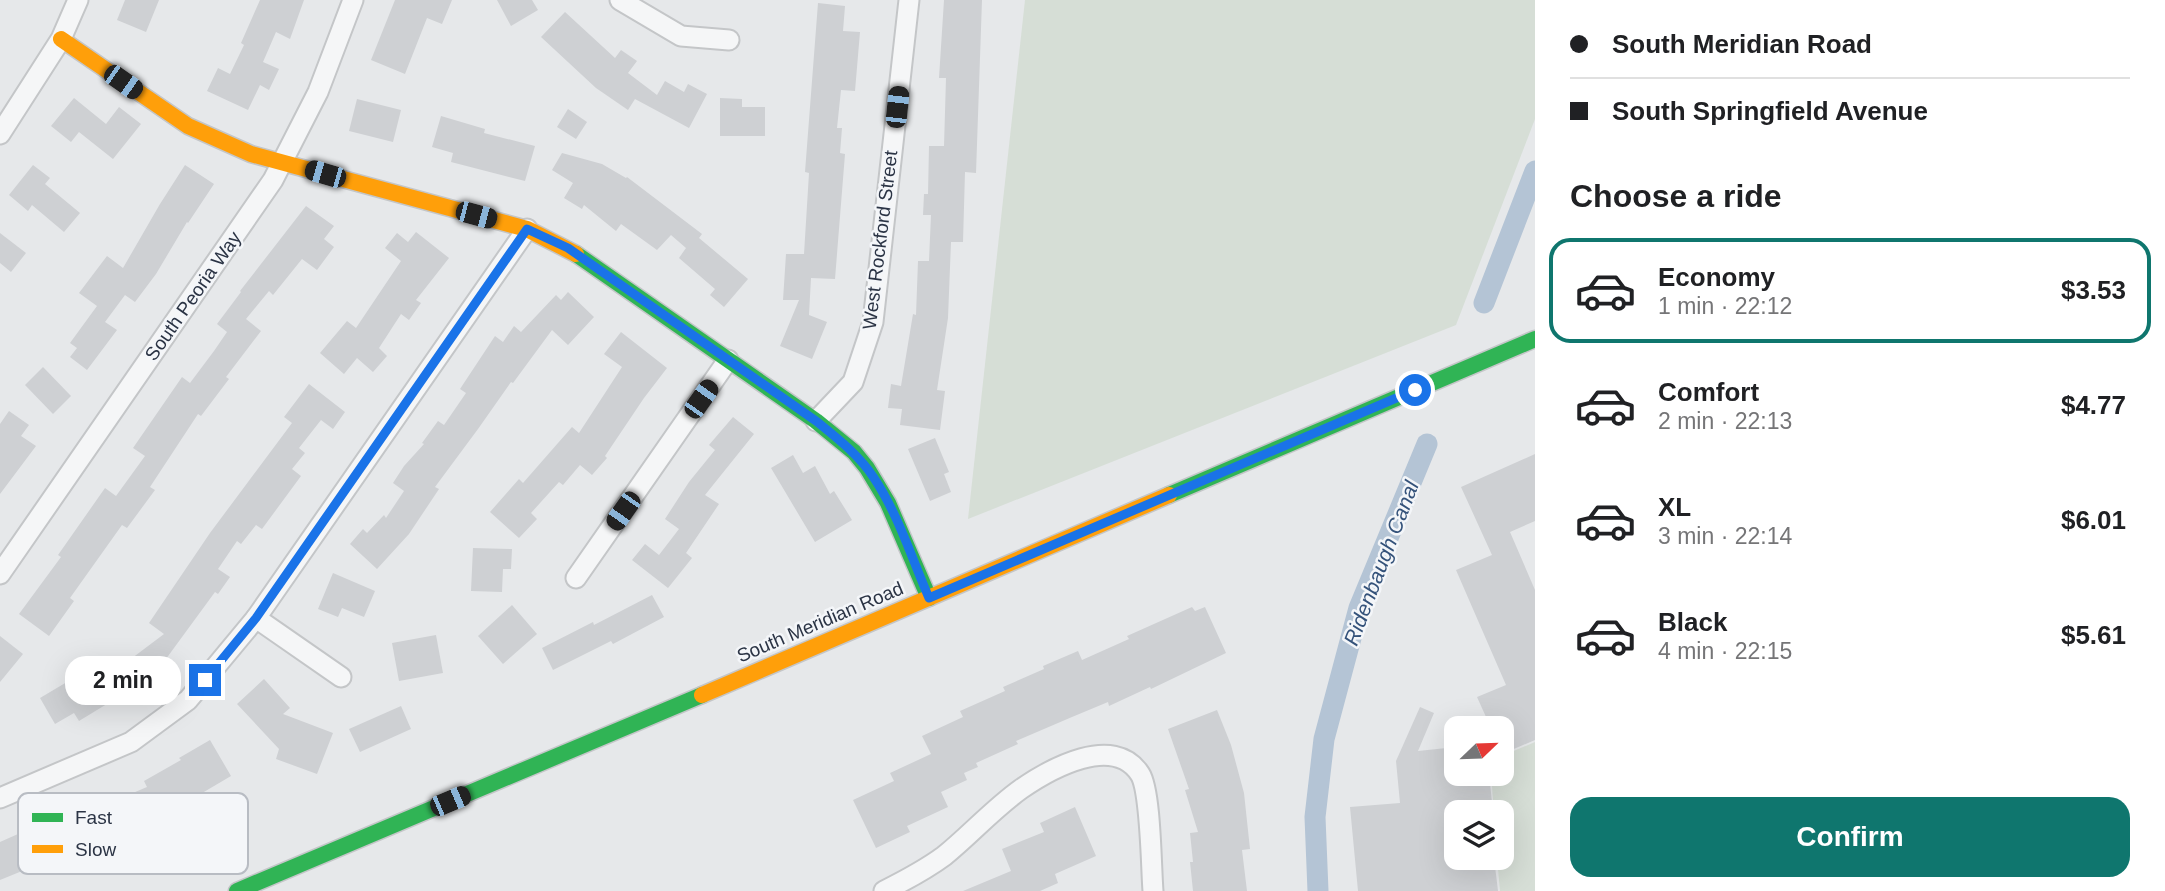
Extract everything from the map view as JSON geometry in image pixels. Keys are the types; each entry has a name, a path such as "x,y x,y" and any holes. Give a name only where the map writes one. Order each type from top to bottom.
{"main road":[{"path":"61,39 188,126 251,154 527,229 568,248 816,421 853,451 874,478 892,510 929,598"},
{"name":"South Meridian Road","path":"237,891 1535,339"}],"street":[{"path":"1,129 61,39 78,0"},
{"name":"South Peoria Way","path":"0,573 273,180 318,92 353,0"},
{"path":"620,0 681,36 729,40"},
{"name":"West Rockford Street","path":"816,421 853,382 873,323 909,0"},
{"path":"0,798 131,743 188,700 256,618 527,229"},
{"path":"576,578 728,360"},
{"path":"256,618 341,677"},
{"path":"884,891 916,875 942,857 1019,791 1043,775 1087,756 1105,754 1124,760 1140,774 1146,794 1153,891"}],"shaded area":[{"path":"1025,0 1535,0 1535,119 1456,325 968,519"},
{"path":"1535,742 1535,891 1500,891 1498,870 1514,870 1514,800 1493,800 1492,786 1514,786 1514,751"}],"building":[{"path":"125,0 159,0 146,32 117,20"},
{"path":"260,0 304,0 290,39 276,32 263,62 279,69 269,90 260,85 248,110 207,91 218,68 230,74"},
{"path":"395,0 452,0 442,24 427,18 405,74 371,60"},
{"path":"497,0 532,0 538,10 511,26"},
{"path":"944,0 982,0 976,173 965,172 963,242 951,242 948,318 937,390 945,391 940,430 900,425 902,409 888,408 891,384 901,386 913,314 916,315 918,261 929,261 931,215 923,215 924,194 928,194 929,146 944,146 946,78 939,78"},
{"path":"818,3 845,6 843,31 860,32 855,91 841,90 837,128 842,128 840,153 845,154 835,279 811,278 809,315 827,322 812,359 780,346 799,300 783,300 786,254 804,254 809,173 805,172"},
{"path":"565,12 615,58 621,50 637,61 628,73 657,95 665,81 684,92 688,84 707,94 689,128 635,99 628,110 596,88 541,37"},
{"path":"74,98 106,124 119,107 141,124 113,159 79,132 71,142 51,126"},
{"path":"720,98 742,99 742,107 765,107 765,136 720,136"},
{"path":"357,99 401,110 393,142 349,131"},
{"path":"568,109 587,122 576,139 557,127"},
{"path":"441,116 485,129 484,133 535,146 525,181 451,162 453,153 432,147"},
{"path":"562,153 602,164 627,177 702,234 699,238 748,279 724,307 710,295 715,289 679,258 686,248 671,235 657,250 621,224 616,231 584,205 582,209 564,198 573,183 552,170"},
{"path":"33,165 50,178 45,184 80,213 64,232 32,205 28,211 9,195"},
{"path":"185,165 214,184 135,302 125,295 105,322 117,330 87,370 70,357 77,348 70,343 97,306 79,293 107,256 123,268"},
{"path":"306,206 334,226 324,239 334,247 317,270 302,259 273,295 269,291 246,319 261,331 201,416 198,414 150,487 155,490 127,528 122,525 70,598 74,601 49,636 19,614 61,557 58,555 105,488 116,496 145,456 133,448 182,377 190,383 214,351 227,332 217,324"},
{"path":"416,232 449,258 416,300 421,303 409,320 401,314 379,348 387,356 373,372 357,358 344,374 320,353 347,321 356,328 401,261 385,248 397,233 408,242"},
{"path":"0,233 26,253 11,272 0,263"},
{"path":"568,292 594,317 568,345 552,330 435,487 439,489 409,534 377,569 350,544 363,529 367,533 384,515 386,518 404,491 393,483 424,444 422,443 438,421 444,425 466,393 460,389 495,336 503,342 514,326 521,332 556,295 561,300"},
{"path":"621,332 667,368 605,456 607,458 592,475 580,465 563,485 559,482 531,513 537,519 519,538 490,512 519,479 523,483 572,427 579,433 622,367 604,354"},
{"path":"43,367 71,396 53,414 25,385"},
{"path":"309,384 345,412 333,429 321,420 299,448 305,453 292,469 301,476 262,529 256,525 241,544 237,541 218,569 230,577 218,594 215,592 163,663 165,666 122,699 120,696 79,721 74,713 55,724 40,698 77,676 87,692 164,634 149,623 210,533 292,423 284,417"},
{"path":"9,411 29,425 21,436 36,446 0,494 0,424"},
{"path":"733,417 754,434 705,495 719,504 686,553 692,558 668,588 632,560 645,544 659,555 679,529 665,519 689,482 715,450 709,445"},
{"path":"935,438 949,472 944,474 951,492 930,501 908,449"},
{"path":"1535,454 1535,521 1510,532 1535,590 1535,740 1514,749 1514,716 1486,716 1477,697 1506,685 1456,570 1492,555 1461,487"},
{"path":"793,455 803,473 815,466 830,494 834,491 852,520 815,542 771,468"},
{"path":"473,548 512,549 511,569 503,569 502,592 471,591"},
{"path":"333,573 375,591 364,617 342,608 338,617 318,609"},
{"path":"652,595 664,617 613,644 611,641 553,670 542,648"},
{"path":"512,605 537,634 503,664 478,636"},
{"path":"1192,607 1195,611 1205,607 1226,653 1151,689 1150,687 1109,706 1108,702 1016,741 1018,744 976,763 978,767 964,773 967,780 941,792 948,807 907,826 910,832 876,848 853,800 894,781 890,773 931,754 922,736 963,717 960,711 1005,691 1003,687 1044,669 1043,666 1078,651 1082,660"},
{"path":"436,635 443,673 399,681 392,643"},
{"path":"0,636 23,654 0,682"},
{"path":"264,679 290,708 283,714 333,733 317,774 276,759 279,749 237,704"},
{"path":"401,706 411,729 360,752 349,729"},
{"path":"1420,707 1434,713 1418,751 1444,748 1444,786 1490,786 1492,800 1444,800 1444,870 1495,870 1498,891 1358,891 1350,807 1400,803 1396,761"},
{"path":"1217,710 1231,745 1244,793 1250,849 1242,850 1247,891 1193,891 1190,833 1198,832 1185,790 1189,789 1168,729"},
{"path":"210,740 231,776 202,793 133,793 147,787 144,781 181,760 179,758"},
{"path":"1075,807 1096,856 1055,874 1058,883 1040,891 963,891 1011,871 1002,849 1044,832 1040,823"},
{"path":"18,834 18,873 0,880 0,842"}],"waterway":[{"name":"Ridenbaugh Canal","path":"1484,303 1535,171"},
{"name":"Ridenbaugh Canal","path":"1318,891 1315,817 1324,739 1359,608 1427,444"}],"traffic: fast":[{"path":"576,254 816,421 854,452 888,503 929,598"},
{"path":"1169,495 1535,339"},
{"path":"237,891 702,695"}],"traffic: slow":[{"path":"61,39 188,126 251,154 527,229 576,254"},
{"path":"702,695 1169,495"}],"route":[{"path":"205,680 256,618 527,229 568,248 816,421 853,451 874,478 892,510 929,598 1415,390"}]}
